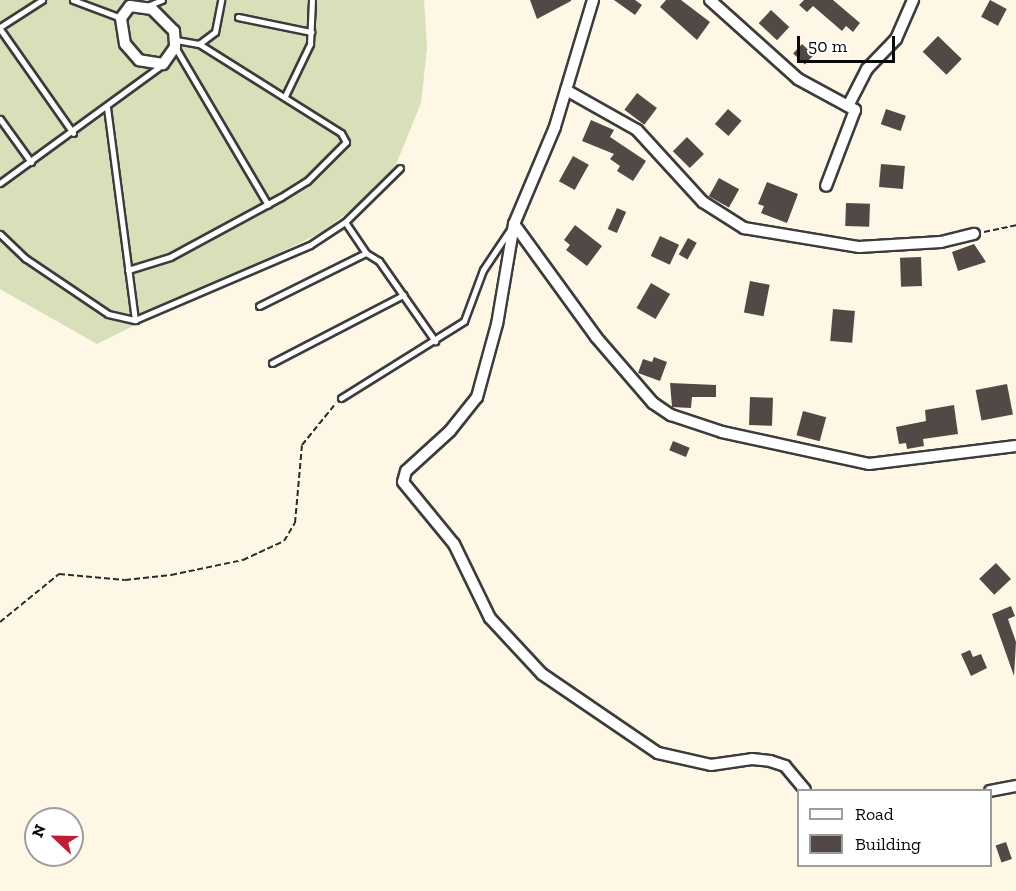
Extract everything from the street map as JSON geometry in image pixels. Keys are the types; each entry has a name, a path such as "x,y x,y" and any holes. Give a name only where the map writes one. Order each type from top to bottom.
{"street":[{"path":"593,0 566,90 514,224 497,324 477,397 450,431 406,471 405,487 453,544 490,618 519,654 551,681 658,753 711,765 752,759 770,761 785,766 804,789"},
{"path":"710,0 793,74 855,110 826,186"},
{"path":"848,106 867,69 896,39 913,0"},
{"path":"144,7 164,17 175,44 163,64 148,64 131,53 121,34 122,9 144,7"},
{"path":"566,90 637,130 703,202 744,228 859,248 941,242 974,234"},
{"path":"514,224 596,338 653,403 671,415 722,432 869,464 1016,446"},
{"path":"992,791 1016,786"}],"lane":[{"path":"42,0 0,28 73,133"},
{"path":"73,0 122,9"},
{"path":"144,7 162,0"},
{"path":"199,44 215,32 221,0"},
{"path":"285,96 302,68 311,32 312,0"},
{"path":"238,17 311,32"},
{"path":"128,270 170,257 268,205 307,181 346,142 341,133 199,44 175,44"},
{"path":"175,44 268,205"},
{"path":"0,183 73,133 163,64"},
{"path":"107,108 135,320"},
{"path":"0,119 31,162"},
{"path":"0,234 25,258 108,314 135,320 310,245 345,222 400,168"},
{"path":"345,222 366,253 379,261 435,341"},
{"path":"341,399 464,321 483,270 514,224"},
{"path":"259,306 366,253"},
{"path":"272,363 403,295"}],"path":[{"path":"974,234 1016,225"},
{"path":"0,622 59,574 125,580 171,575 243,560 284,541 295,523 302,445 308,433 341,399"}],"green space":[{"path":"0,0 424,0 427,48 421,103 395,167 354,208 322,232 97,344 0,289"}],"building":[{"path":"530,0 571,0 571,1 537,19"},
{"path":"614,0 635,0 642,5 635,15"},
{"path":"666,0 681,0 710,22 697,40 660,7"},
{"path":"804,0 833,0 860,23 853,32 846,26 842,31 813,6 807,12 799,5"},
{"path":"990,0 1007,9 998,26 981,17"},
{"path":"771,10 789,27 777,40 759,23"},
{"path":"938,36 962,59 946,75 923,52"},
{"path":"802,44 814,55 805,64 793,54"},
{"path":"637,93 657,108 644,125 624,110"},
{"path":"728,109 742,121 728,136 715,124"},
{"path":"886,109 906,116 901,131 881,124"},
{"path":"591,120 614,130 610,137 646,161 633,181 617,171 620,166 610,159 614,154 582,141"},
{"path":"687,137 704,154 690,168 673,151"},
{"path":"573,156 589,165 575,190 559,181"},
{"path":"881,164 905,166 903,189 879,187"},
{"path":"719,178 739,189 729,208 709,196"},
{"path":"767,182 798,194 787,223 761,213 764,206 758,204"},
{"path":"846,203 870,204 869,227 845,226"},
{"path":"617,208 626,212 617,233 608,229"},
{"path":"575,225 602,246 587,266 566,250 570,245 564,240"},
{"path":"660,236 679,245 670,265 651,256"},
{"path":"688,238 697,243 688,259 679,255"},
{"path":"974,244 986,262 958,271 952,252"},
{"path":"921,257 922,286 901,287 900,258"},
{"path":"750,281 770,285 764,316 744,312"},
{"path":"651,283 670,294 656,319 636,308"},
{"path":"833,309 855,311 852,343 830,341"},
{"path":"654,357 667,362 660,381 638,373 643,359 652,362"},
{"path":"670,383 716,385 716,397 692,397 691,408 672,407"},
{"path":"1007,384 1013,414 982,421 976,390"},
{"path":"750,397 773,398 772,426 749,425"},
{"path":"954,405 958,434 923,439 924,446 907,449 906,443 899,444 896,427 926,421 925,410"},
{"path":"803,411 826,417 820,441 797,435"},
{"path":"673,441 690,448 686,457 669,450"},
{"path":"996,563 1011,579 994,595 979,579"},
{"path":"1011,606 1015,616 1008,619 1016,642 1014,676 992,614"},
{"path":"970,650 973,657 981,654 987,668 971,676 961,654"},
{"path":"1006,842 1012,859 1001,863 996,846"}]}
